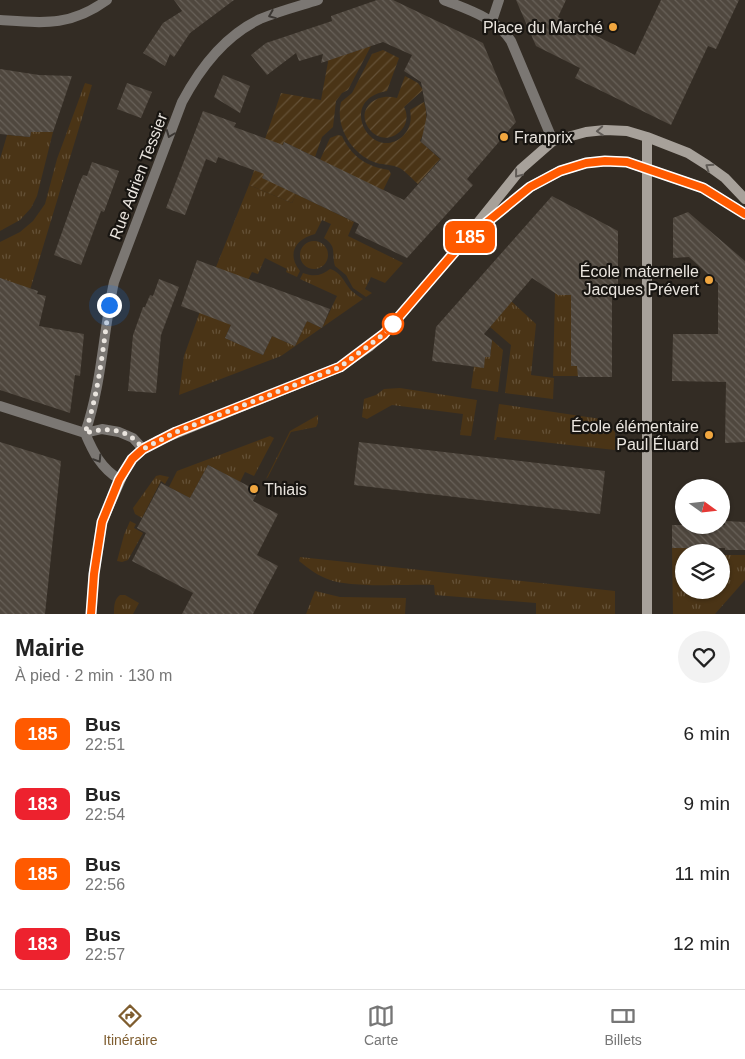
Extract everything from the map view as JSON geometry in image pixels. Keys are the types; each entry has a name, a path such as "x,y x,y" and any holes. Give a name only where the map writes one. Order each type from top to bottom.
{"main road":[{"path":"91,614 94,574 102,522 119,480 132,459 143,449 176,432 340,367 384,334 465,240 521,169 553,141 586,132 604,130 627,131 647,137 673,146 706,165 725,178 745,199"},
{"path":"646,614 647,137"},
{"path":"465,240 530,187 560,171 586,163 605,161 627,162 703,188 745,214"}],"street":[{"path":"0,20 44,23 71,19 97,8 107,0"},
{"name":"Rue Adrien Tessier","path":"85,433 91,416 101,366 114,282 182,102 190,87 210,58 236,34 260,20 294,6 318,0"},
{"path":"444,0 492,21 503,29 511,41 553,141"},
{"path":"492,21 499,0"},
{"path":"0,406 85,433 102,428 119,432 134,438 143,449"},
{"path":"85,433 100,462 119,480"}],"green space":[{"path":"337,35 344,55 371,46 348,90 342,93 336,101 333,127 322,137 315,157 284,142 266,179 296,194 292,203 249,185 281,93 321,100 328,62 321,40"},
{"path":"383,50 399,58 387,91 371,97 363,106 361,117 364,127 371,136 380,142 391,142 403,136 409,127 411,121 410,110 424,102 426,122 420,141 440,159 418,184 400,168 374,162 358,152 347,138 340,120 341,102 352,93 372,54"},
{"path":"405,76 418,83 423,90 404,107 406,122 403,128 392,137 378,136 366,124 365,111 369,105 380,98 397,98"},
{"path":"85,83 92,85 30,290 0,278 0,242 20,232 33,221 45,204 57,159"},
{"path":"31,132 53,132 37,196 31,208 20,220 0,231 0,159 7,135 30,137"},
{"path":"338,135 342,136 355,155 367,163 389,170 391,174 379,199 320,160 330,138"},
{"path":"249,185 292,203 296,194 354,222 348,236 403,263 385,283 371,277 365,289 372,293 366,297 353,288 346,275 335,266 333,248 324,238 331,224 322,220 315,234 303,239 295,248 294,258 300,271 297,277 286,272 287,269 265,258 258,274 252,272 233,311 236,313 225,338 263,355 272,336 295,346 307,321 322,328 281,356 179,395 184,356 216,267"},
{"path":"314,241 324,245 328,255 324,265 314,269 304,265 300,255 304,245"},
{"path":"330,269 338,273 350,289 363,299 322,327 337,296 300,279 303,273 317,275"},
{"path":"571,292 571,366 578,366 578,376 553,376 555,293"},
{"path":"511,301 536,324 531,375 554,378 553,399 505,393 511,345 490,327"},
{"path":"492,340 503,350 498,392 471,388 474,366 485,357 490,357"},
{"path":"400,388 477,400 471,436 460,435 463,414 392,405 367,419 362,417 364,399 376,395 384,389"},
{"path":"499,404 601,419 615,432 615,450 497,437 494,440"},
{"path":"318,415 316,427 291,432 266,479 290,431"},
{"path":"270,436 274,438 254,476 245,472 240,482 208,465 190,498 169,487 177,471"},
{"path":"156,476 169,477 165,484 161,481 142,518 135,514 133,508"},
{"path":"130,521 136,524 134,528 143,533 128,560 117,561 124,535"},
{"path":"672,548 675,548 675,599 728,599 715,614 673,614"},
{"path":"730,555 745,555 745,580 730,597"},
{"path":"300,557 615,591 615,614 536,614 536,603 435,595 434,585 348,584 321,576 299,561"},
{"path":"315,591 340,597 406,598 405,614 306,614"},
{"path":"120,595 125,595 139,603 133,614 114,614 115,601"}],"building":[{"path":"174,0 234,0 190,33 174,57 170,54 165,66 143,53 163,23 182,11"},
{"path":"377,0 393,0 483,43 516,122 467,179 473,185 407,258 355,233 359,224 262,178 264,174 218,157 216,163 206,159 185,215 166,208 203,111 236,123 234,127 283,145 284,142 404,200 441,159 421,142 427,115 421,82 404,71 412,55 383,42 321,63 323,54 299,61 296,53 267,75 251,55 266,43 332,21 331,16"},
{"path":"516,0 566,0 558,17 635,55 661,0 739,0 716,49 708,46 671,125 575,78 580,68 536,46"},
{"path":"0,69 39,75 72,76 53,132 31,132 30,137 0,134"},
{"path":"223,75 250,86 240,113 214,97"},
{"path":"127,83 152,92 141,118 117,109"},
{"path":"92,162 119,171 104,212 101,211 81,265 54,255 79,184 83,175 87,176"},
{"path":"552,196 618,231 618,293 612,294 612,377 578,377 577,366 571,366 571,295 558,295 532,278 484,334 492,340 490,357 485,357 484,368 432,361 436,327"},
{"name":"École maternelle Jacques Prévert","path":"688,212 745,261 745,442 725,443 726,382 672,381 673,334 718,334 718,283 689,257 673,258 673,218"},
{"path":"197,260 330,309 322,328 307,321 295,346 272,336 263,355 225,338 231,325 181,306"},
{"path":"0,278 38,291 37,294 46,296 39,326 84,334 80,376 75,375 70,413 0,390"},
{"path":"159,279 179,287 161,335 156,393 128,391 133,335 143,307 145,307 150,295 153,296"},
{"path":"0,442 61,461 45,614 0,614"},
{"path":"359,442 605,471 600,514 354,485"},
{"path":"208,465 258,491 253,501 278,514 257,555 278,566 253,614 182,614 193,593 132,561 146,533 137,528 161,483 190,498"},
{"path":"730,521 745,522 745,550 730,550 730,544 675,544 675,548 672,548 672,525 675,525 675,534 730,534"}],"bus line":[{"name":"185","path":"91,614 94,574 102,522 119,480 132,459 143,449 176,432 276,394 340,367 362,352 384,334 465,240 530,187 560,171 586,163 605,161 627,162 703,188 745,214"}],"place":[{"name":"Place du Marché","path":"613,27"},
{"name":"Franprix","path":"504,137"},
{"name":"École maternelle Jacques Prévert","path":"709,280"},
{"name":"École élémentaire Paul Éluard","path":"709,435"},
{"name":"Thiais","path":"254,489"}],"route":[{"path":"109,305 101,366 91,416 85,433 102,428 119,432 134,438 143,449 176,432 276,394 340,367 384,334 397,320 393,324"}]}
